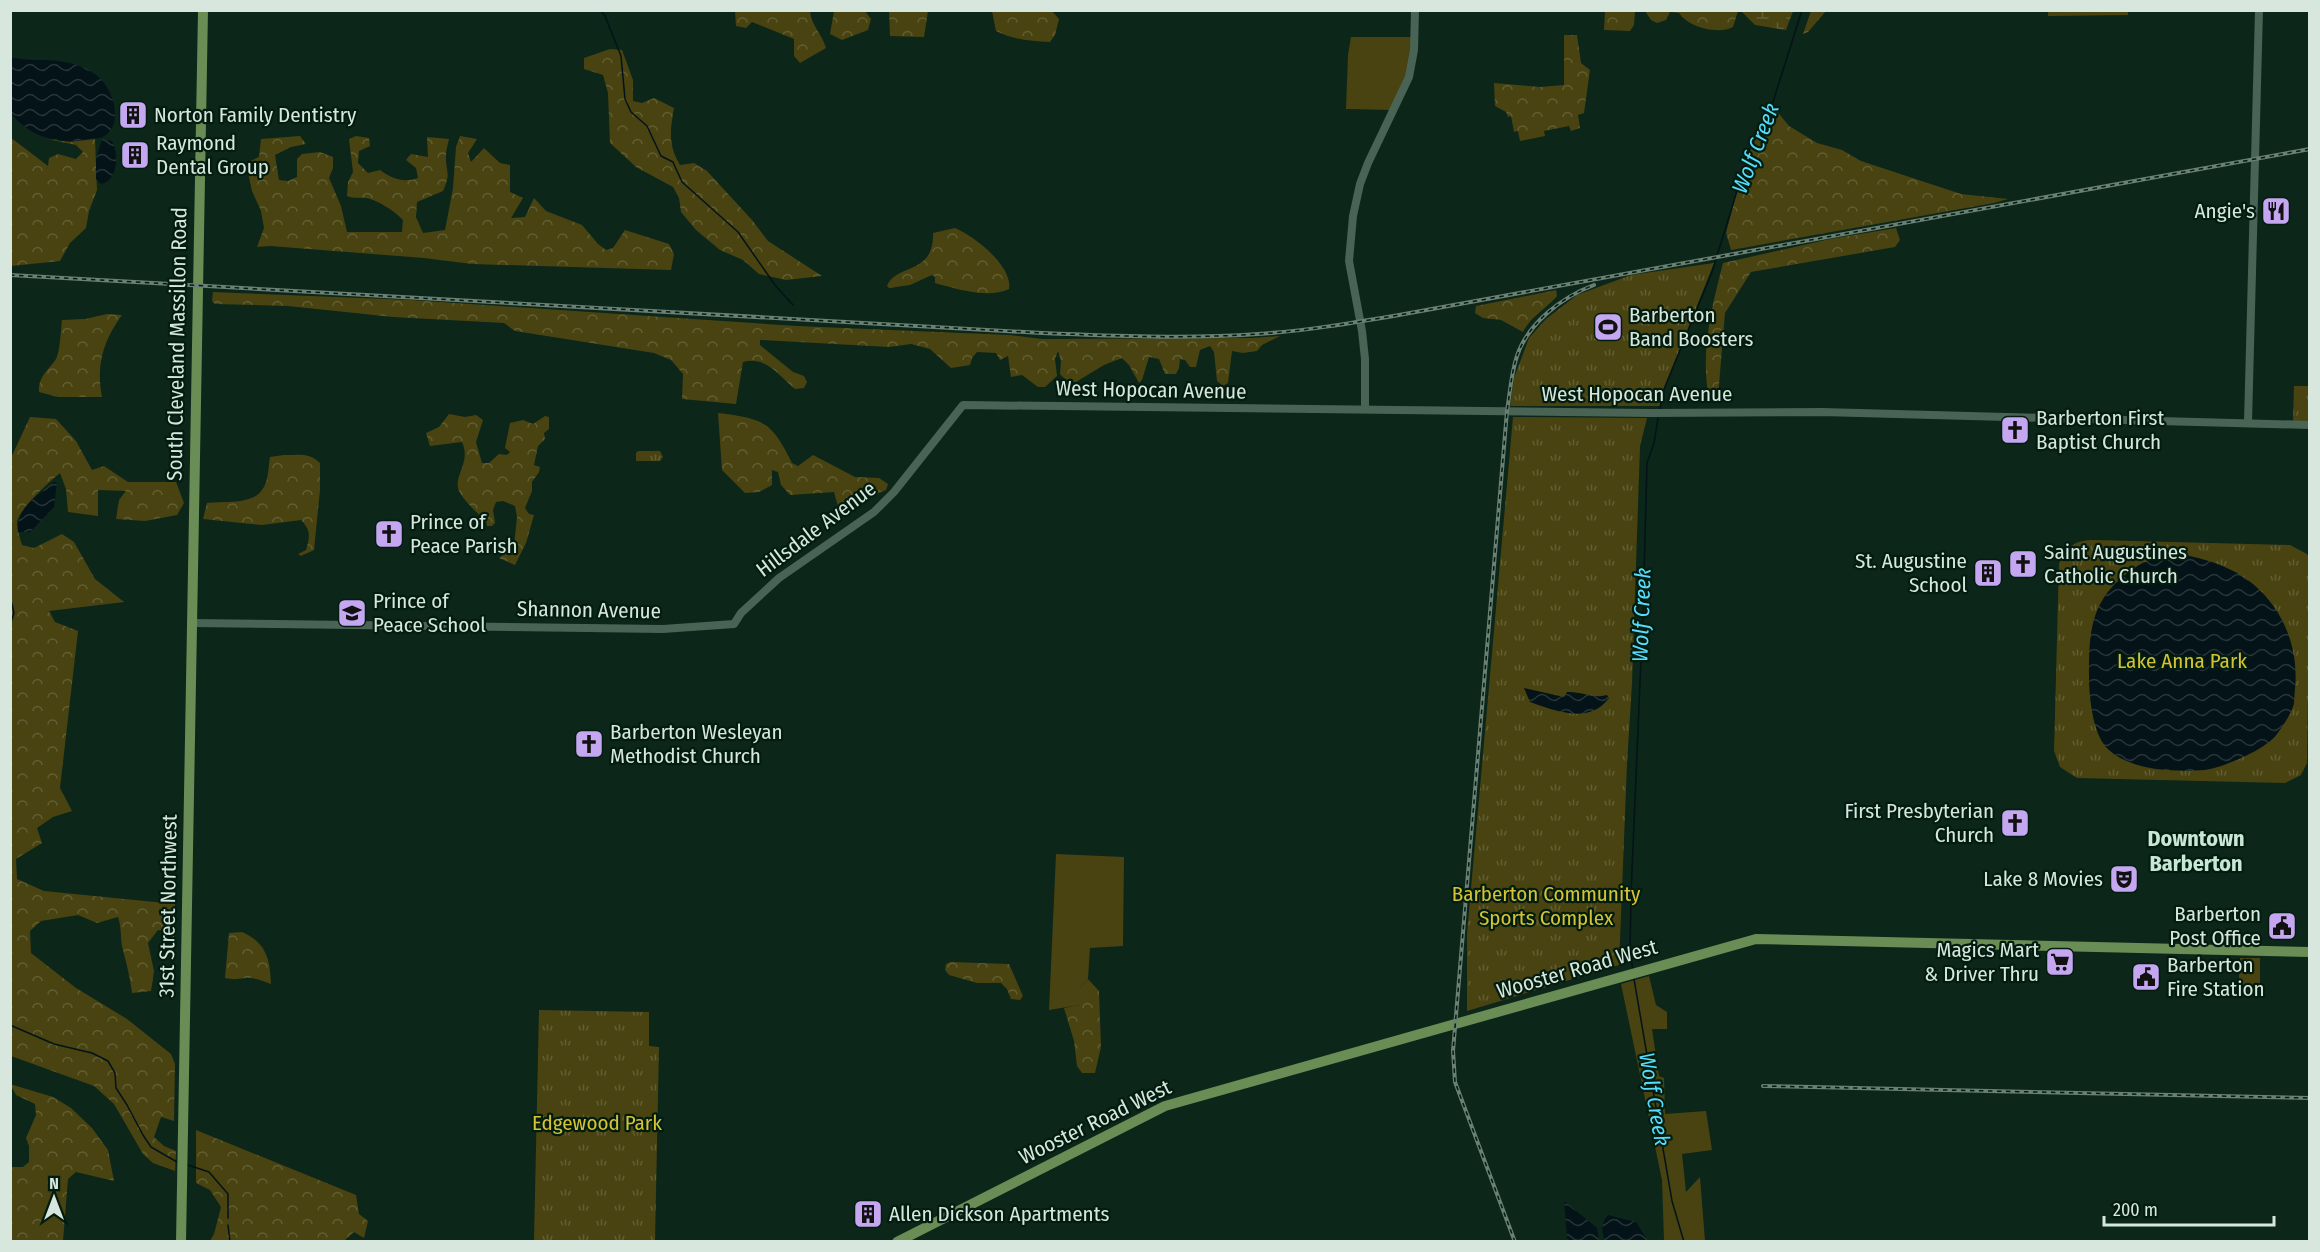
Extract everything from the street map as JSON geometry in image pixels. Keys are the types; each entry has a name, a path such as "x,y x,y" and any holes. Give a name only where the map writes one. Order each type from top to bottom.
{"main road":[{"name":"South Cleveland Massillon Road","path":"192,570 203,10"},
{"name":"31st Street Northwest","path":"181,1242 192,570"},
{"name":"Wooster Road West","path":"897,1242 1165,1106 1618,976 1761,938 2310,952"}],"street":[{"path":"1365,410 1365,359 1362,330 1349,261 1353,216 1360,184 1368,163 1409,77 1414,50 1415,10"},
{"path":"2248,422 2259,10"},
{"name":"West Hopocan Avenue","path":"963,405 1890,413 2310,424"},
{"name":"Hillsdale Avenue","path":"734,624 741,613 779,578 874,512 894,492 963,405"},
{"name":"Shannon Avenue","path":"191,622 663,629 734,624"}],"green space":[{"path":"2128,10 2128,15 2048,16 2048,11"},
{"path":"735,11 810,11 812,21 826,48 800,63 794,56 794,39 752,22 746,28 736,26"},
{"path":"834,11 865,11 871,19 868,30 842,40 830,34"},
{"path":"889,11 928,11 924,37 890,36"},
{"path":"992,11 1052,11 1059,19 1055,35 1050,42 1029,40 996,31"},
{"path":"1605,11 1635,11 1634,25 1630,31 1604,30"},
{"path":"1645,11 1738,11 1733,27 1712,30 1696,26 1679,13 1670,12 1666,20 1657,23 1651,20"},
{"path":"1741,11 1793,11 1786,30 1755,25"},
{"path":"1811,11 1826,11 1808,32 1803,34"},
{"path":"1564,35 1577,35 1581,63 1590,70 1584,113 1578,115 1580,128 1571,131 1569,126 1544,131 1545,136 1520,141 1518,131 1514,132 1511,116 1508,117 1506,112 1495,106 1494,83 1540,87 1564,85"},
{"path":"1351,37 1413,37 1410,65 1392,110 1346,109"},
{"path":"610,49 622,50 633,80 633,101 642,103 654,98 674,108 671,138 673,151 680,165 694,163 707,171 768,241 822,276 786,280 759,274 743,260 720,250 696,230 681,212 679,198 673,187 636,167 610,143 608,93 603,75 584,69 584,58"},
{"path":"1772,105 1789,126 1817,143 1842,150 1861,161 1961,194 2008,199 1731,250 1726,233 1743,168"},
{"path":"300,136 306,144 291,147 275,155 279,180 288,181 297,177 297,159 302,154 320,152 333,157 333,168 329,178 341,206 347,232 402,232 403,220 375,201 347,196 348,182 353,172 349,139 356,136 369,138 370,146 359,151 358,163 368,173 380,170 394,178 408,180 418,178 416,168 406,160 411,154 428,157 427,137 449,139 446,155 448,175 443,191 417,202 416,217 423,233 445,230 453,188 456,147 460,136 477,139 468,153 471,162 484,148 500,163 510,165 510,192 523,198 511,218 525,217 534,198 546,211 582,225 606,250 613,248 625,230 669,244 674,254 671,270 472,264 424,258 270,246 257,247 264,228 246,163 259,157 261,139"},
{"path":"10,137 48,166 49,158 58,154 76,159 83,152 76,145 47,139 70,142 95,139 97,190 89,211 86,228 70,243 60,261 11,266"},
{"path":"955,228 972,238 999,262 1009,280 1009,289 992,293 972,292 935,283 935,277 932,275 910,285 889,288 887,286 898,274 921,263 932,247 933,233"},
{"path":"1896,228 1900,240 1895,247 1751,272 1725,313 1718,397 1708,393 1707,343 1723,263 1830,239"},
{"path":"1714,263 1662,394 1660,406 1510,406 1514,378 1529,338 1546,319 1577,295 1631,275"},
{"path":"1556,290 1557,296 1530,321 1523,332 1501,320 1483,318 1475,313 1476,306"},
{"path":"213,292 411,300 797,326 1009,335 1042,339 1280,336 1262,345 1257,351 1243,353 1232,351 1228,383 1223,386 1217,381 1214,352 1210,346 1200,350 1196,367 1190,367 1185,360 1180,359 1176,374 1165,374 1159,359 1149,357 1139,383 1129,365 1122,358 1104,365 1076,382 1067,381 1060,374 1061,361 1058,351 1055,359 1057,376 1045,387 1038,387 1022,375 1011,377 1008,356 1000,360 996,353 977,352 970,365 951,368 930,349 911,344 889,347 760,340 760,345 793,372 804,376 807,382 804,388 795,389 766,364 743,362 736,404 682,399 683,374 671,360 654,353 515,331 504,323 393,317 288,306 215,304 212,301"},
{"path":"107,314 122,315 110,334 103,354 100,374 102,397 58,397 39,392 42,377 57,356 62,320 85,319"},
{"path":"2294,386 2309,386 2309,424 2293,423"},
{"path":"718,413 746,417 764,424 778,438 792,463 798,466 813,455 855,477 879,478 888,484 886,490 862,500 851,513 839,510 834,492 790,495 781,485 778,472 772,470 772,485 759,492 745,493 722,470"},
{"path":"449,414 465,417 476,415 483,420 476,442 482,463 489,463 499,454 507,455 510,452 505,448 510,423 523,420 533,424 545,416 549,417 549,429 544,433 545,439 538,446 534,465 540,467 539,472 532,482 532,491 525,508 529,514 534,515 526,543 515,565 499,558 514,546 517,517 515,506 503,501 496,502 493,510 495,523 487,526 486,521 465,500 458,488 465,456 462,442 430,446 426,433 439,427"},
{"path":"30,417 56,419 76,441 92,470 104,466 128,482 176,482 184,503 177,515 145,521 116,519 119,500 126,491 98,490 98,516 68,512 66,489 60,473 29,503 17,522 22,545 34,548 62,534 74,542 95,579 124,602 49,611 55,622 78,631 60,788 72,811 53,817 37,828 42,843 16,859 17,879 44,891 175,904 174,940 167,943 166,931 158,930 148,943 154,971 151,991 132,993 118,917 97,923 78,915 41,921 30,931 31,953 76,988 127,1019 171,1054 175,1064 174,1121 161,1117 154,1137 164,1146 176,1151 175,1171 153,1163 143,1154 114,1104 94,1086 11,1056 10,460"},
{"name":"Barberton Community Sports Complex","path":"1513,417 1647,418 1640,446 1619,965 1467,1011 1467,934"},
{"path":"638,451 660,451 663,457 660,461 636,461"},
{"path":"307,456 320,463 320,490 314,550 301,556 298,554 306,550 309,537 307,527 301,520 262,525 203,519 207,503 244,500 257,495 266,483 270,457"},
{"name":"Lake Anna Park","path":"2094,540 2290,545 2307,554 2310,559 2307,763 2301,775 2285,783 2077,778 2060,767 2054,751 2059,564 2064,553 2072,545"},
{"path":"1056,854 1124,857 1123,946 1090,948 1088,979 1080,988 1080,1005 1049,1010"},
{"path":"242,932 257,941 266,953 271,984 252,978 225,978 229,933"},
{"path":"2240,958 2260,958 2260,996 2238,995"},
{"path":"951,962 1009,964 1023,996 1020,1000 1011,999 1007,989 1001,983 977,983 949,975 945,970 946,964"},
{"path":"1649,976 1656,1005 1667,1012 1667,1029 1652,1029 1659,1076 1664,1078 1665,1114 1706,1111 1712,1150 1682,1154 1686,1192 1700,1177 1705,1241 1664,1241 1662,1180 1621,984"},
{"path":"1088,979 1099,991 1101,1047 1095,1073 1082,1073 1077,1066 1074,1041 1064,1008 1080,1005 1080,988"},
{"name":"Edgewood Park","path":"539,1010 649,1012 649,1046 659,1047 655,1241 534,1241"},
{"path":"10,1084 53,1097 71,1108 92,1128 108,1150 114,1181 76,1172 68,1179 63,1241 11,1241 11,1167 23,1167 29,1162 29,1146 26,1138 36,1115 35,1104 16,1095"},
{"path":"196,1130 356,1195 359,1214 368,1221 364,1238 354,1232 345,1241 210,1241 221,1207 210,1190 196,1183"}],"water":[{"path":"11,58 60,61 94,73 110,92 115,117 112,128 100,138 66,141 45,137 27,128 11,113"},
{"path":"102,139 112,141 116,153 116,166 111,178 101,184 96,179 96,159"},
{"path":"54,482 57,483 54,507 30,532 18,532 20,516 24,509"},
{"name":"Lake Anna Park","path":"2174,553 2215,563 2253,584 2264,594 2281,618 2292,645 2294,659 2296,674 2294,705 2277,734 2264,746 2244,757 2205,770 2154,769 2118,757 2109,750 2099,736 2092,708 2089,651 2097,610 2113,586 2125,575 2154,558"},
{"path":"1524,688 1564,697 1567,692 1572,692 1607,695 1609,698 1592,711 1572,714 1530,702"},
{"path":"1564,1201 1597,1228 1599,1241 1567,1239"},
{"path":"1608,1215 1636,1222 1648,1241 1605,1241 1602,1228"}],"waterway":[{"path":"600,10 605,16 621,56 625,99 631,112 647,126 661,156 673,162 682,182 738,232 775,285 793,305"},
{"name":"Wolf Creek","path":"1660,410 1662,394 1712,272 1750,149 1772,105 1802,10"},
{"name":"Wolf Creek","path":"1633,969 1630,954 1631,894 1647,463 1654,443 1658,418"},
{"path":"10,596 14,613 10,625"},
{"path":"10,762 10,773"},
{"name":"Wolf Creek","path":"1634,979 1672,1201 1684,1242"},
{"path":"10,1025 54,1044 92,1053 108,1061 115,1073 116,1088 151,1147 177,1162"},
{"path":"188,1165 209,1172 228,1194 228,1218"},
{"path":"228,1225 230,1242"}],"railway":[{"path":"10,275 1042,333 1231,336 1311,329 1399,315 2310,149"},
{"path":"1515,1242 1455,1082 1453,1051 1507,411 1512,377 1522,344 1538,322 1558,304 1594,285"},
{"path":"1763,1086 2310,1098"}],"place":[{"name":"Norton Family Dentistry","path":"133,115"},
{"name":"Raymond Dental Group","path":"135,155"},
{"name":"Angie's","path":"2276,211"},
{"name":"Barberton Band Boosters","path":"1608,327"},
{"name":"Barberton First Baptist Church","path":"2015,430"},
{"name":"Prince of Peace Parish","path":"389,534"},
{"name":"Saint Augustines Catholic Church","path":"2023,564"},
{"name":"St. Augustine School","path":"1988,573"},
{"name":"Prince of Peace School","path":"352,613"},
{"name":"Barberton Wesleyan Methodist Church","path":"589,744"},
{"name":"First Presbyterian Church","path":"2015,823"},
{"name":"Lake 8 Movies","path":"2124,879"},
{"name":"Barberton Post Office","path":"2282,926"},
{"name":"Magics Mart & Driver Thru","path":"2060,962"},
{"name":"Barberton Fire Station","path":"2146,977"},
{"name":"Allen Dickson Apartments","path":"868,1214"}],"district":[{"name":"Downtown Barberton","path":"2196,850"}]}
